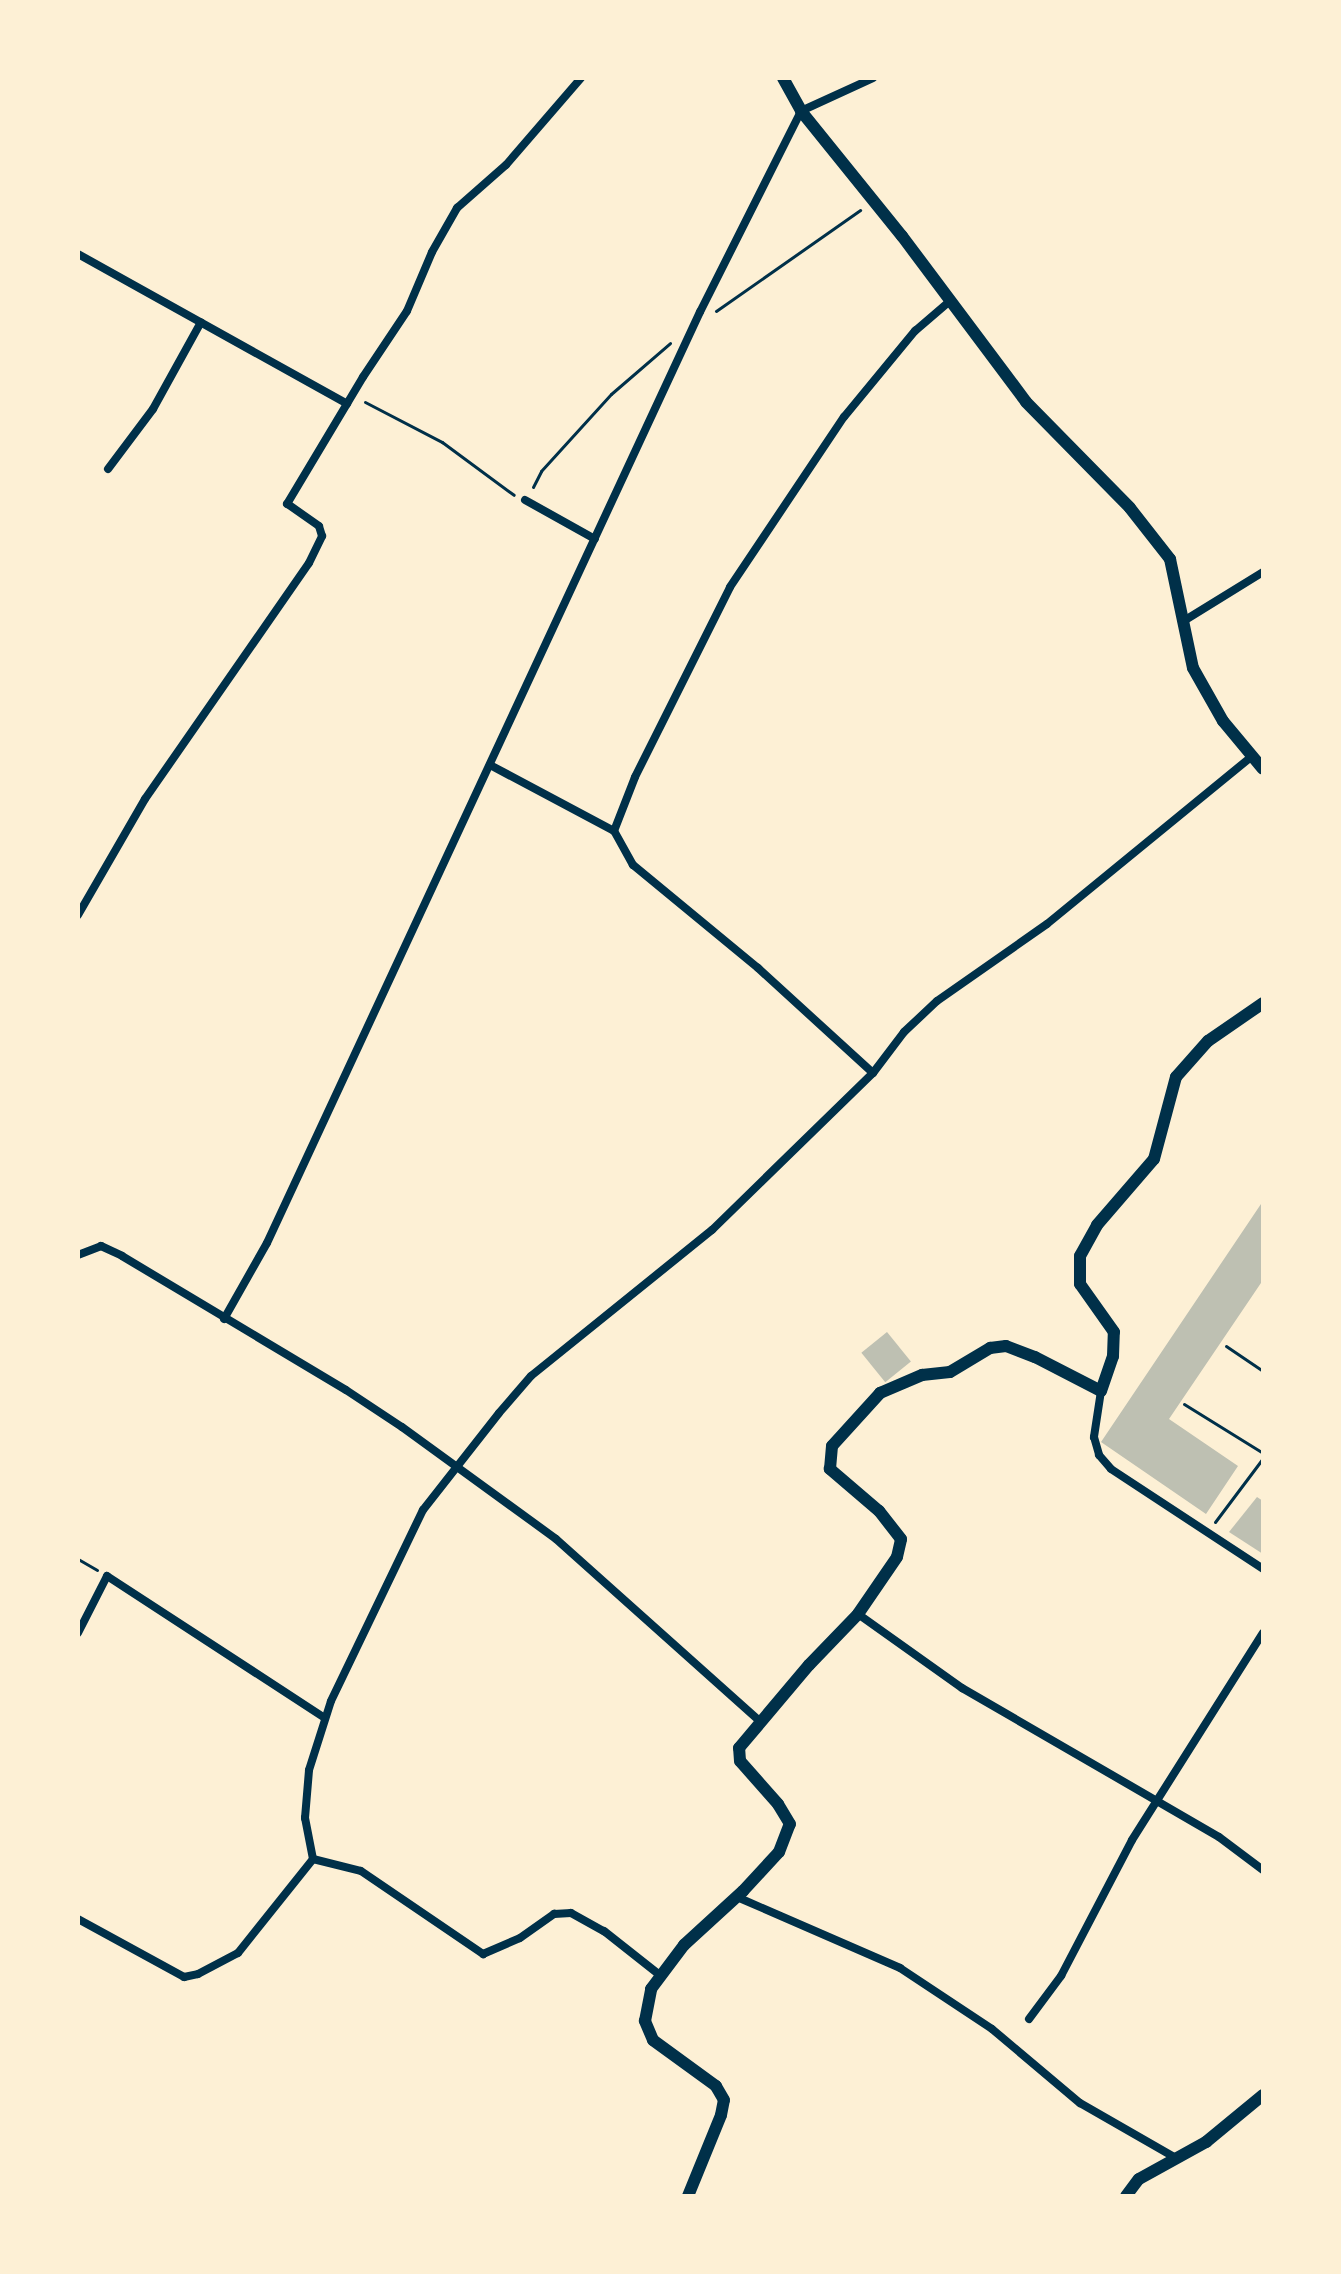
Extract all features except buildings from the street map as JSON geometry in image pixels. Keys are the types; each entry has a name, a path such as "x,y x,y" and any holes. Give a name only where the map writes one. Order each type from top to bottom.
{"street":[{"path":"78,915 145,799 309,563 322,536 319,526 287,504 407,311 432,252 457,208 506,165 581,78"},
{"path":"783,78 801,111 874,201 1026,402 1130,508 1170,559 1181,623 1193,668 1223,721 1263,769"},
{"path":"224,1319 267,1243 693,327 801,111 873,78"},
{"path":"78,254 347,404"},
{"path":"614,831 635,777 730,587 844,417 915,331 950,301"},
{"path":"108,469 153,409 201,322"},
{"path":"525,500 595,539"},
{"path":"1181,623 1263,572"},
{"path":"78,1919 184,1977 198,1974 238,1953 313,1859 305,1818 309,1770 325,1718 423,1510 531,1376 712,1230 873,1073 904,1032 937,1001 1047,924 1251,757"},
{"path":"490,765 614,831 633,865 758,968 873,1073"},
{"path":"1263,1003 1208,1041 1176,1077 1154,1159 1097,1225 1080,1256 1080,1284 1114,1332 1113,1356 1101,1391 1094,1437 1099,1455 1111,1469 1263,1569"},
{"path":"78,1255 101,1246 346,1390 556,1539 761,1722"},
{"path":"688,2196 724,2100 716,2086 653,2040 645,2021 651,1989 684,1945 737,1897 779,1852 790,1824 778,1804 740,1761 739,1748 858,1614 897,1557 901,1539 879,1511 830,1469 828,1458 832,1446 880,1393 922,1375 950,1372 990,1348 1006,1346 1069,1371 1101,1391"},
{"path":"78,1633 107,1576 325,1718"},
{"path":"858,1614 962,1688 1219,1837 1263,1870"},
{"path":"1029,2019 1061,1976 1132,1840 1263,1633"},
{"path":"313,1859 361,1871 483,1954 520,1938 554,1914 571,1913 604,1931 661,1976"},
{"path":"737,1897 900,1968 992,2029 1080,2103 1176,2158"},
{"path":"1126,2196 1139,2179 1206,2142 1263,2095"}],"path":[{"path":"352,395 442,442 525,500 541,471 611,394 693,327 874,201"},
{"path":"1226,1346 1263,1371"},
{"path":"1184,1404 1263,1456 1208,1532"},
{"path":"78,1559 107,1576"}]}
